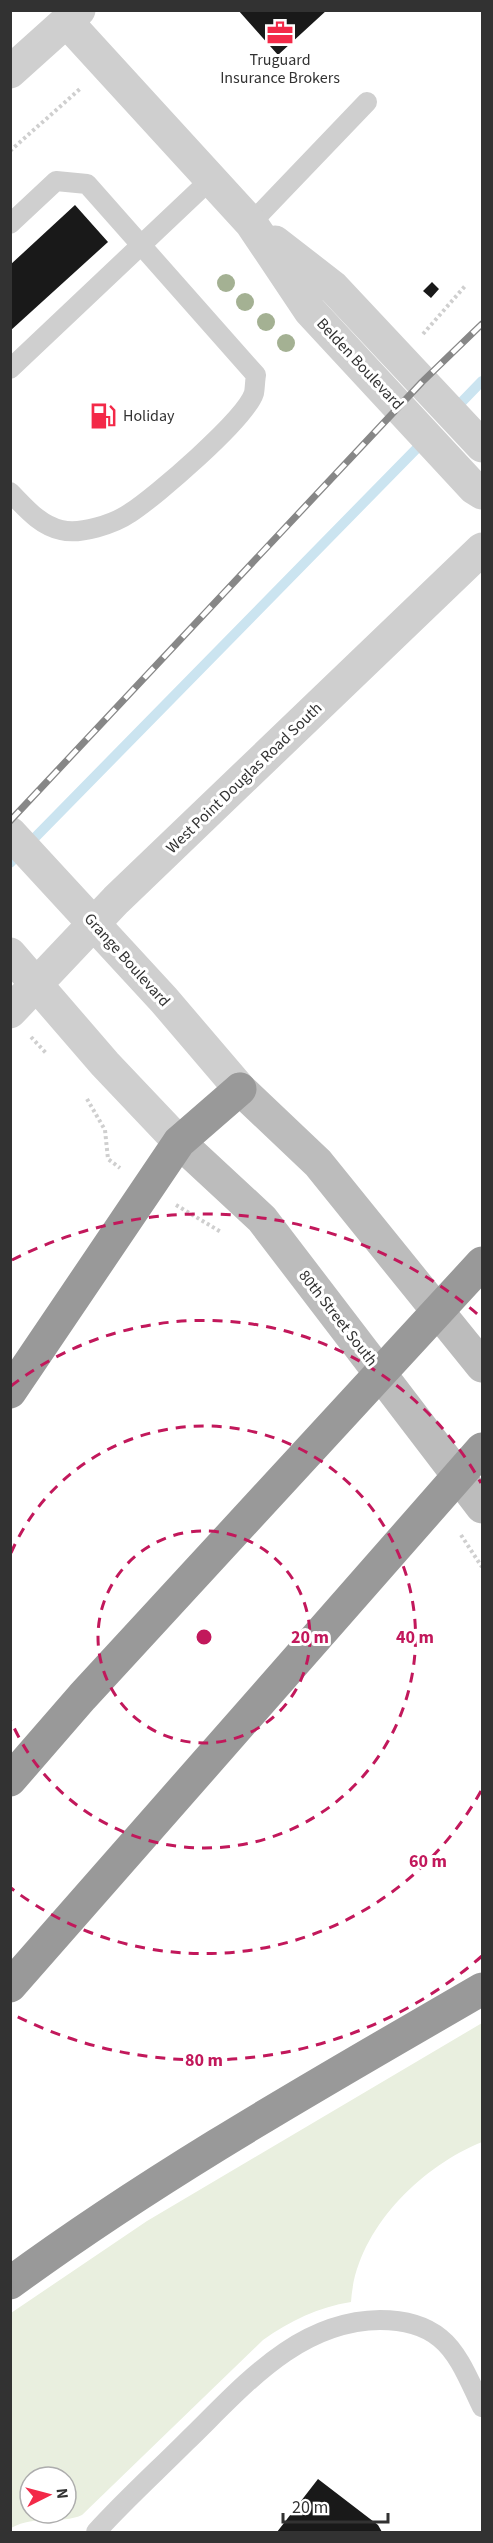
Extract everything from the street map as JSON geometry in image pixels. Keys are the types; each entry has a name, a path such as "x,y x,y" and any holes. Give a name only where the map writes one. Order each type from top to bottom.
{"highway":[{"path":"10,1392 179,1142 240,1089"},
{"path":"10,1780 82,1697 483,1263"},
{"path":"10,1986 483,1449"},
{"path":"10,2283 68,2241 143,2192 344,2069 483,1989"}],"main road":[{"path":"240,1089 318,1163 483,1366"},
{"name":"80th Street South","path":"179,1142 262,1219 483,1507"}],"street":[{"name":"Belden Boulevard","path":"73,16 105,64 251,223 310,311 459,472 483,493"},
{"path":"10,72 73,16"},
{"name":"Belden Boulevard","path":"251,223 333,287 483,446"},
{"name":"West Point Douglas Road South","path":"18,1022 116,900 483,549"},
{"name":"Grange Boulevard","path":"10,833 164,1000 240,1089"},
{"path":"10,954 105,1064 179,1142"}],"lane":[{"path":"251,223 367,102"},
{"path":"10,369 211,179"},
{"path":"10,224 56,182 87,184 256,375 254,394 228,427 162,491 128,515 84,532 61,531 40,521 10,492"},
{"path":"96,2532 261,2370 294,2345 332,2327 365,2321 389,2320 410,2323 428,2330 447,2345 483,2407"}],"path":[{"path":"10,151 105,64"},
{"path":"400,359 466,285"},
{"path":"18,1022 50,1057"}],"green space":[{"path":"482,2023 482,2142 436,2168 414,2185 395,2205 378,2227 364,2251 355,2276 351,2302 327,2307 305,2316 263,2340 82,2515 78,2516 78,2465 18,2465 18,2525 11,2528 11,2313 147,2221"}],"building":[{"name":"Truguard Insurance Brokers","path":"238,10 327,10 278,55"},
{"path":"75,205 108,242 10,331 10,265"},
{"path":"432,282 439,289 431,298 423,291"},
{"path":"318,2479 378,2525 382,2532 277,2532"}],"waterway":[{"path":"453,411 482,381"},
{"path":"10,863 426,439"}],"railway":[{"path":"10,821 422,382 482,324"}],"place":[{"name":"Truguard Insurance Brokers","path":"280,33"},
{"name":"Holiday","path":"103,416"}]}
